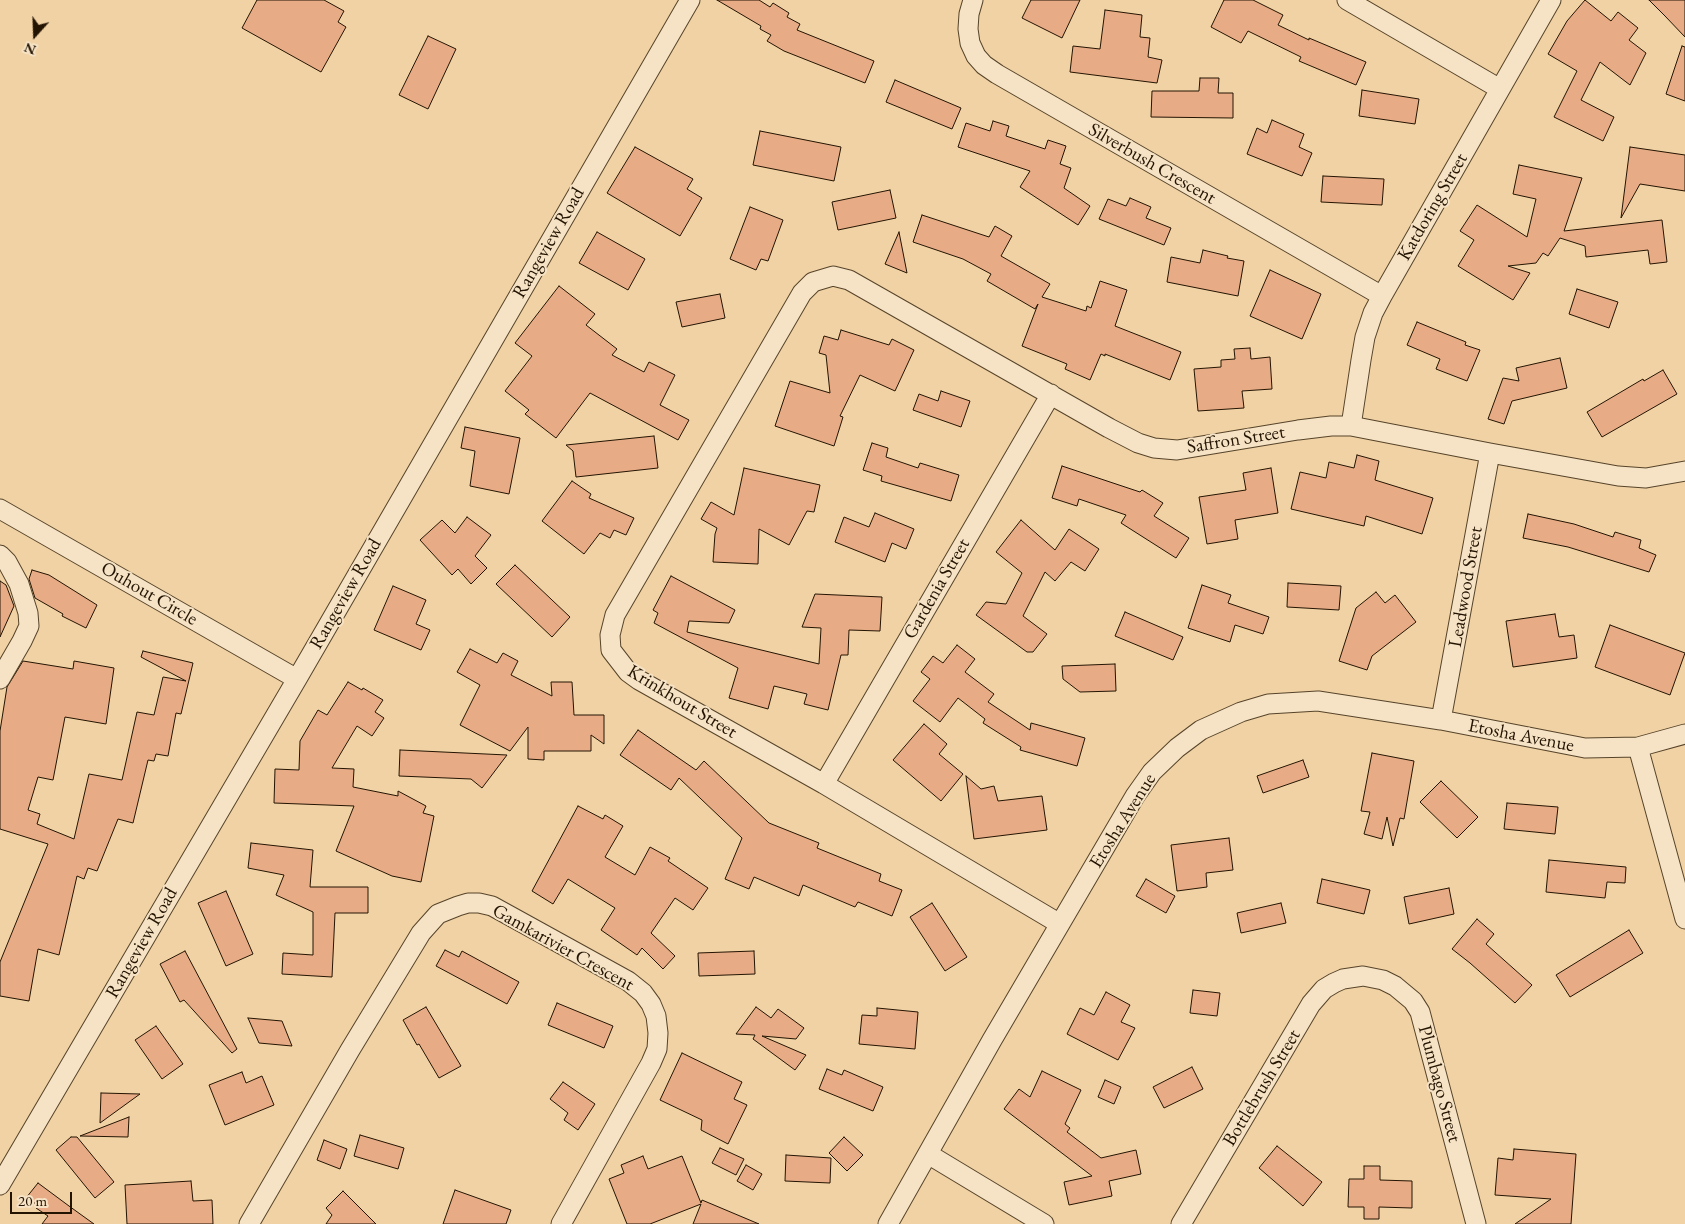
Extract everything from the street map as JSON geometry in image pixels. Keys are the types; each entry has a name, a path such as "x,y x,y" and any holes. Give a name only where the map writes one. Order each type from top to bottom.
{"street":[{"name":"Rangeview Road","path":"0,1185 297,679 690,0"},
{"name":"Silverbush Crescent","path":"973,0 969,14 968,29 970,43 976,56 984,65 1382,296"},
{"path":"1347,0 1500,89"},
{"name":"Katdoring Street","path":"1351,426 1365,337 1373,313 1551,0"},
{"name":"Saffron Street","path":"827,277 840,277 849,280 1138,443 1164,450 1189,448 1298,430 1331,426 1351,426 1490,454 1631,477 1660,476 1685,471"},
{"name":"Krinkhout Street","path":"827,277 813,282 802,293 615,615 610,635 611,650 628,672 824,784 1060,924"},
{"name":"Gardenia Street","path":"824,784 1051,394"},
{"name":"Leadwood Street","path":"1441,720 1490,454"},
{"name":"Ouhout Circle","path":"0,509 297,679"},
{"path":"0,555 14,572 28,613 28,626 0,679"},
{"name":"Etosha Avenue","path":"888,1224 1060,924 1141,788 1152,772 1177,748 1201,730 1241,712 1268,704 1318,701 1441,720 1585,748 1638,747 1685,734"},
{"path":"1638,747 1685,919"},
{"name":"Gamkarivier Crescent","path":"249,1224 350,1050 421,933 438,914 468,903 492,906 628,982 643,993 651,1004 656,1016 657,1049 651,1063 564,1223"},
{"name":"Bottlebrush Street","path":"1181,1224 1311,1004 1324,989 1343,978 1363,976"},
{"name":"Plumbago Street","path":"1363,976 1383,980 1396,986 1413,1001 1420,1012 1476,1224"},
{"path":"928,1154 1044,1224"}],"building":[{"path":"257,0 324,0 344,11 338,22 346,27 321,72 242,28"},
{"path":"717,0 759,0 770,7 773,3 789,13 787,17 800,24 797,30 874,61 865,83 784,51 767,41 771,35 760,29 761,26"},
{"path":"1031,0 1080,0 1062,38 1022,18"},
{"path":"1224,0 1253,0 1283,15 1278,25 1309,40 1309,38 1366,62 1356,85 1299,61 1301,57 1248,31 1241,43 1211,27"},
{"path":"1585,0 1611,21 1618,12 1638,28 1629,40 1646,53 1630,85 1600,62 1581,100 1614,117 1603,141 1554,117 1577,71 1548,54 1567,21"},
{"path":"1649,0 1685,0 1685,37 1665,16"},
{"path":"1105,10 1142,15 1140,37 1150,38 1148,57 1162,60 1157,83 1070,72 1073,46 1100,49"},
{"path":"428,36 456,49 428,109 399,95"},
{"path":"1682,46 1685,47 1685,101 1666,94"},
{"path":"1200,78 1219,78 1218,93 1233,93 1233,118 1151,117 1152,91 1199,91"},
{"path":"895,80 961,108 952,129 886,102"},
{"path":"1362,90 1419,99 1415,124 1359,116"},
{"path":"1272,120 1304,134 1299,147 1312,153 1302,176 1247,154 1257,128 1267,133"},
{"path":"993,121 1009,126 1006,136 1045,149 1048,140 1066,146 1060,164 1071,168 1064,188 1090,206 1078,225 1020,187 1030,171 958,147 966,123 990,131"},
{"path":"760,131 841,147 834,181 753,165"},
{"path":"635,147 693,179 687,189 702,198 680,236 607,193"},
{"path":"1630,147 1685,155 1685,191 1640,184 1621,218"},
{"path":"1519,165 1582,178 1564,231 1662,220 1667,262 1650,264 1648,250 1586,257 1585,246 1560,238 1548,256 1543,253 1536,263 1508,266 1530,273 1513,300 1458,266 1474,240 1460,231 1477,205 1527,237 1536,199 1513,194"},
{"path":"1323,176 1384,179 1382,205 1321,202"},
{"path":"890,190 896,218 838,230 832,202"},
{"path":"1130,198 1151,207 1146,218 1171,228 1164,245 1099,219 1108,199 1126,206"},
{"path":"750,207 783,220 768,261 761,259 756,270 730,259"},
{"path":"922,215 989,237 995,226 1012,236 1001,256 1050,284 1042,297 1086,311 1087,306 1091,308 1100,281 1127,290 1115,326 1181,352 1170,380 1101,354 1090,380 1065,369 1067,364 1022,346 1038,304 1035,309 987,281 991,274 963,259 913,242"},
{"path":"597,232 645,259 628,290 579,263"},
{"path":"899,232 907,273 885,264"},
{"path":"1203,250 1228,256 1227,258 1244,261 1238,296 1167,282 1171,257 1200,263"},
{"path":"1270,270 1321,294 1302,339 1250,316"},
{"path":"559,286 595,314 586,325 617,349 612,355 644,372 649,362 675,375 660,405 689,420 678,440 590,393 556,438 525,414 529,410 505,391 532,356 515,343"},
{"path":"1577,289 1618,302 1609,328 1569,314"},
{"path":"720,294 725,318 682,327 676,302"},
{"path":"1417,322 1466,342 1465,345 1480,350 1467,381 1436,369 1440,359 1407,345"},
{"path":"841,330 889,345 892,339 914,350 895,391 860,375 840,416 843,417 834,446 775,426 790,381 830,393 826,355 819,353 824,336 838,340"},
{"path":"1250,348 1251,359 1270,357 1272,389 1242,391 1244,408 1198,411 1194,369 1221,367 1221,360 1235,359 1234,349"},
{"path":"1560,358 1567,388 1512,401 1504,424 1488,419 1503,378 1519,381 1516,368"},
{"path":"1663,370 1677,394 1602,437 1587,412 1643,379 1644,381"},
{"path":"941,391 970,401 961,427 913,410 919,394 938,401"},
{"path":"465,427 520,438 509,494 470,486 475,451 461,448"},
{"path":"654,436 658,468 576,477 573,451 566,445"},
{"path":"872,443 888,448 886,457 918,468 920,463 959,475 951,501 881,481 882,476 863,470"},
{"path":"1357,455 1379,461 1375,480 1433,498 1422,534 1366,516 1364,526 1291,509 1300,472 1326,478 1329,462 1354,468"},
{"path":"1062,466 1140,492 1142,490 1163,503 1154,516 1189,538 1176,558 1121,523 1126,515 1079,499 1077,506 1052,498"},
{"path":"744,468 820,485 814,512 807,511 789,545 759,529 758,564 713,562 717,528 701,519 711,502 734,515"},
{"path":"1271,468 1278,513 1235,520 1238,539 1207,544 1199,497 1246,490 1243,473"},
{"path":"572,481 591,494 589,498 634,518 626,535 614,530 610,538 600,533 584,554 542,521"},
{"path":"875,513 914,529 906,549 892,543 885,562 835,542 844,517 869,527"},
{"path":"1528,514 1574,524 1613,537 1615,532 1641,540 1639,548 1656,555 1649,572 1568,547 1523,538"},
{"path":"467,517 491,535 475,556 487,568 471,584 458,569 452,575 420,540 442,520 455,533"},
{"path":"1021,520 1055,550 1069,529 1099,549 1085,571 1071,562 1055,581 1045,572 1023,616 1047,634 1033,652 1027,652 976,615 986,602 1006,604 1022,573 996,552"},
{"path":"515,565 570,617 552,637 496,584"},
{"path":"32,570 49,575 97,605 86,628 62,616 63,614 35,598 29,579"},
{"path":"671,576 735,610 729,623 689,621 687,632 819,664 821,628 802,627 815,594 882,597 880,631 849,630 848,655 841,655 828,710 804,704 807,694 774,686 768,709 729,698 738,668 654,623 658,613 653,610"},
{"path":"0,581 6,585 14,606 0,637"},
{"path":"1288,583 1341,586 1339,610 1287,607"},
{"path":"1202,585 1231,595 1228,603 1269,617 1263,634 1235,625 1230,642 1188,628"},
{"path":"393,586 426,600 416,624 430,630 421,650 374,630"},
{"path":"1376,592 1385,603 1395,595 1416,622 1372,656 1367,670 1339,661 1356,608"},
{"path":"1125,612 1183,637 1173,660 1115,636"},
{"path":"1555,614 1559,637 1574,635 1577,658 1513,667 1506,621"},
{"path":"1610,625 1685,653 1670,695 1595,667"},
{"path":"957,645 975,659 965,672 994,694 988,702 1030,730 1031,723 1085,738 1077,766 1020,750 1021,747 983,723 985,719 958,698 940,722 913,701 930,679 921,672 933,656 943,663"},
{"path":"470,649 497,663 503,653 518,661 511,675 552,696 551,682 572,682 574,715 604,715 604,744 591,735 591,751 544,751 544,760 528,759 528,727 510,751 460,725 480,685 457,672"},
{"path":"143,651 193,663 181,714 176,713 168,756 156,754 154,761 148,760 133,823 118,819 97,871 88,868 84,879 77,876 59,955 38,949 29,1001 0,996 0,962 48,844 0,829 0,731 7,687 23,661 73,669 74,661 114,668 106,724 65,717 53,780 38,777 28,810 40,814 37,824 74,839 89,774 122,780 137,712 154,715 163,677 186,681 141,657"},
{"path":"1115,664 1116,691 1080,692 1063,679 1062,666"},
{"path":"348,682 362,690 363,688 383,700 375,712 384,718 372,736 357,726 332,768 354,769 353,787 398,796 398,791 426,806 423,813 434,816 421,882 392,876 336,851 354,806 274,803 275,769 299,770 300,741 318,710 327,715"},
{"path":"924,724 947,744 939,754 963,774 941,801 893,760"},
{"path":"638,730 696,770 704,761 769,823 819,843 817,848 881,874 879,881 902,890 892,916 858,902 855,907 803,885 799,896 754,877 749,889 725,879 742,838 679,778 671,790 620,755"},
{"path":"400,750 507,755 482,788 471,779 399,776"},
{"path":"1372,753 1414,761 1404,819 1400,818 1393,846 1387,817 1382,839 1364,834 1370,812 1361,811"},
{"path":"1303,760 1309,777 1263,793 1257,776"},
{"path":"966,776 981,789 994,786 998,801 1042,796 1047,830 974,839"},
{"path":"1441,781 1478,817 1457,838 1420,802"},
{"path":"1507,803 1558,807 1555,834 1504,829"},
{"path":"578,806 603,819 605,815 623,826 605,857 635,875 650,847 670,858 668,861 708,888 693,910 675,898 651,933 675,956 663,969 642,948 637,955 601,930 615,908 568,879 553,904 532,891"},
{"path":"1229,838 1233,870 1206,873 1207,887 1177,891 1171,845"},
{"path":"251,843 313,850 310,887 368,887 368,913 335,913 332,977 282,974 283,953 313,955 313,912 276,895 284,875 248,868"},
{"path":"1549,860 1626,867 1625,883 1607,882 1605,898 1546,892"},
{"path":"1146,879 1175,896 1166,913 1136,896"},
{"path":"1322,879 1370,890 1364,914 1317,903"},
{"path":"1449,888 1454,914 1409,924 1404,897"},
{"path":"226,891 253,954 226,966 198,903"},
{"path":"932,903 967,957 945,971 910,917"},
{"path":"1281,903 1286,923 1241,933 1237,913"},
{"path":"1477,919 1494,934 1486,944 1532,985 1515,1003 1452,949"},
{"path":"1629,930 1643,953 1570,997 1556,975"},
{"path":"445,950 459,957 462,951 519,982 507,1004 436,966"},
{"path":"185,951 237,1049 232,1053 184,1000 180,1002 160,964"},
{"path":"754,951 755,974 699,976 698,953"},
{"path":"1193,990 1220,993 1217,1016 1190,1013"},
{"path":"1106,992 1130,1005 1121,1022 1135,1028 1118,1060 1067,1034 1080,1008 1094,1015"},
{"path":"557,1003 613,1026 604,1048 548,1025"},
{"path":"426,1007 461,1066 439,1078 403,1020"},
{"path":"756,1007 771,1018 778,1009 804,1028 796,1039 762,1036 806,1055 795,1070 753,1039 755,1035 736,1034"},
{"path":"877,1008 918,1012 915,1049 859,1044 862,1015 877,1016"},
{"path":"248,1018 282,1021 292,1046 259,1043"},
{"path":"156,1026 183,1064 162,1079 135,1040"},
{"path":"682,1053 742,1082 734,1099 747,1105 728,1144 701,1130 702,1120 660,1100"},
{"path":"1192,1067 1203,1089 1164,1108 1153,1087"},
{"path":"827,1069 842,1075 844,1070 883,1087 873,1111 819,1089"},
{"path":"1042,1071 1081,1090 1065,1124 1070,1128 1067,1132 1101,1158 1136,1150 1141,1174 1109,1181 1112,1196 1069,1205 1064,1182 1092,1176 1004,1109 1019,1089 1030,1097"},
{"path":"242,1072 246,1083 262,1076 274,1105 225,1125 209,1085"},
{"path":"1105,1080 1121,1087 1114,1104 1098,1097"},
{"path":"563,1082 595,1104 578,1130 564,1120 568,1113 550,1099"},
{"path":"101,1093 140,1094 100,1123"},
{"path":"129,1117 128,1137 80,1136"},
{"path":"360,1135 404,1148 398,1169 354,1156"},
{"path":"71,1137 77,1137 114,1182 95,1198 56,1150"},
{"path":"844,1137 863,1155 847,1171 829,1153"},
{"path":"324,1140 347,1149 340,1169 317,1160"},
{"path":"1277,1146 1322,1182 1303,1206 1259,1168"},
{"path":"720,1148 744,1159 736,1175 712,1163"},
{"path":"1514,1149 1576,1154 1571,1224 1515,1224 1551,1199 1495,1195 1498,1158 1513,1160"},
{"path":"786,1155 831,1158 830,1183 785,1181"},
{"path":"643,1156 648,1169 682,1156 701,1203 702,1200 759,1224 693,1224 701,1204 650,1224 627,1224 609,1179 624,1173 621,1165"},
{"path":"746,1165 762,1174 753,1190 737,1181"},
{"path":"1364,1166 1380,1166 1380,1180 1412,1181 1412,1208 1379,1207 1379,1219 1364,1219 1364,1207 1348,1207 1349,1179 1364,1179"},
{"path":"191,1181 193,1201 212,1200 213,1224 127,1224 125,1185"},
{"path":"38,1183 94,1224 42,1224 48,1216 36,1208 38,1205 26,1198"},
{"path":"455,1190 511,1210 506,1224 443,1224"},
{"path":"343,1191 376,1224 326,1224 332,1215 326,1208"}]}
